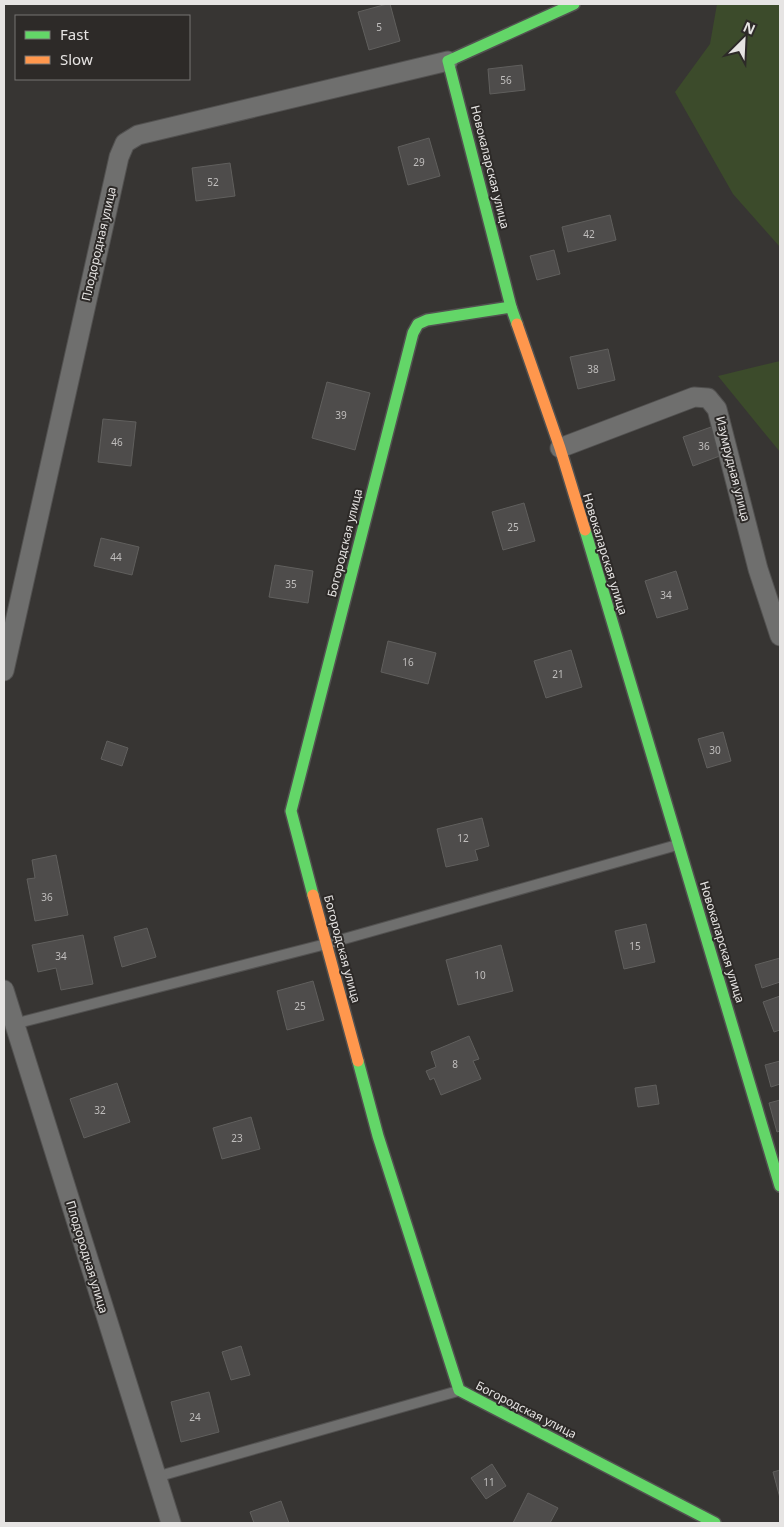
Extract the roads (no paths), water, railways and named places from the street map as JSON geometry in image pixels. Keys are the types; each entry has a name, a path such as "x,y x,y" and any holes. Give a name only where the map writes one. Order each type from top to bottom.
{"street":[{"path":"448,61 574,4"},
{"name":"Новокаларская улица","path":"448,61 511,307 560,448 780,1186"},
{"name":"Плодородная улица","path":"4,671 119,157 125,143 138,135 448,61"},
{"name":"Богородская улица","path":"511,307 427,320 418,324 413,333 291,811 378,1136 459,1390 715,1523"},
{"name":"Изумрудная улица","path":"560,448 694,397 708,398 717,409 758,569 780,636"},
{"name":"Плодородная улица","path":"4,990 171,1523"}],"lane":[{"path":"14,1024 326,944 678,844"},
{"path":"156,1477 459,1390"}]}
